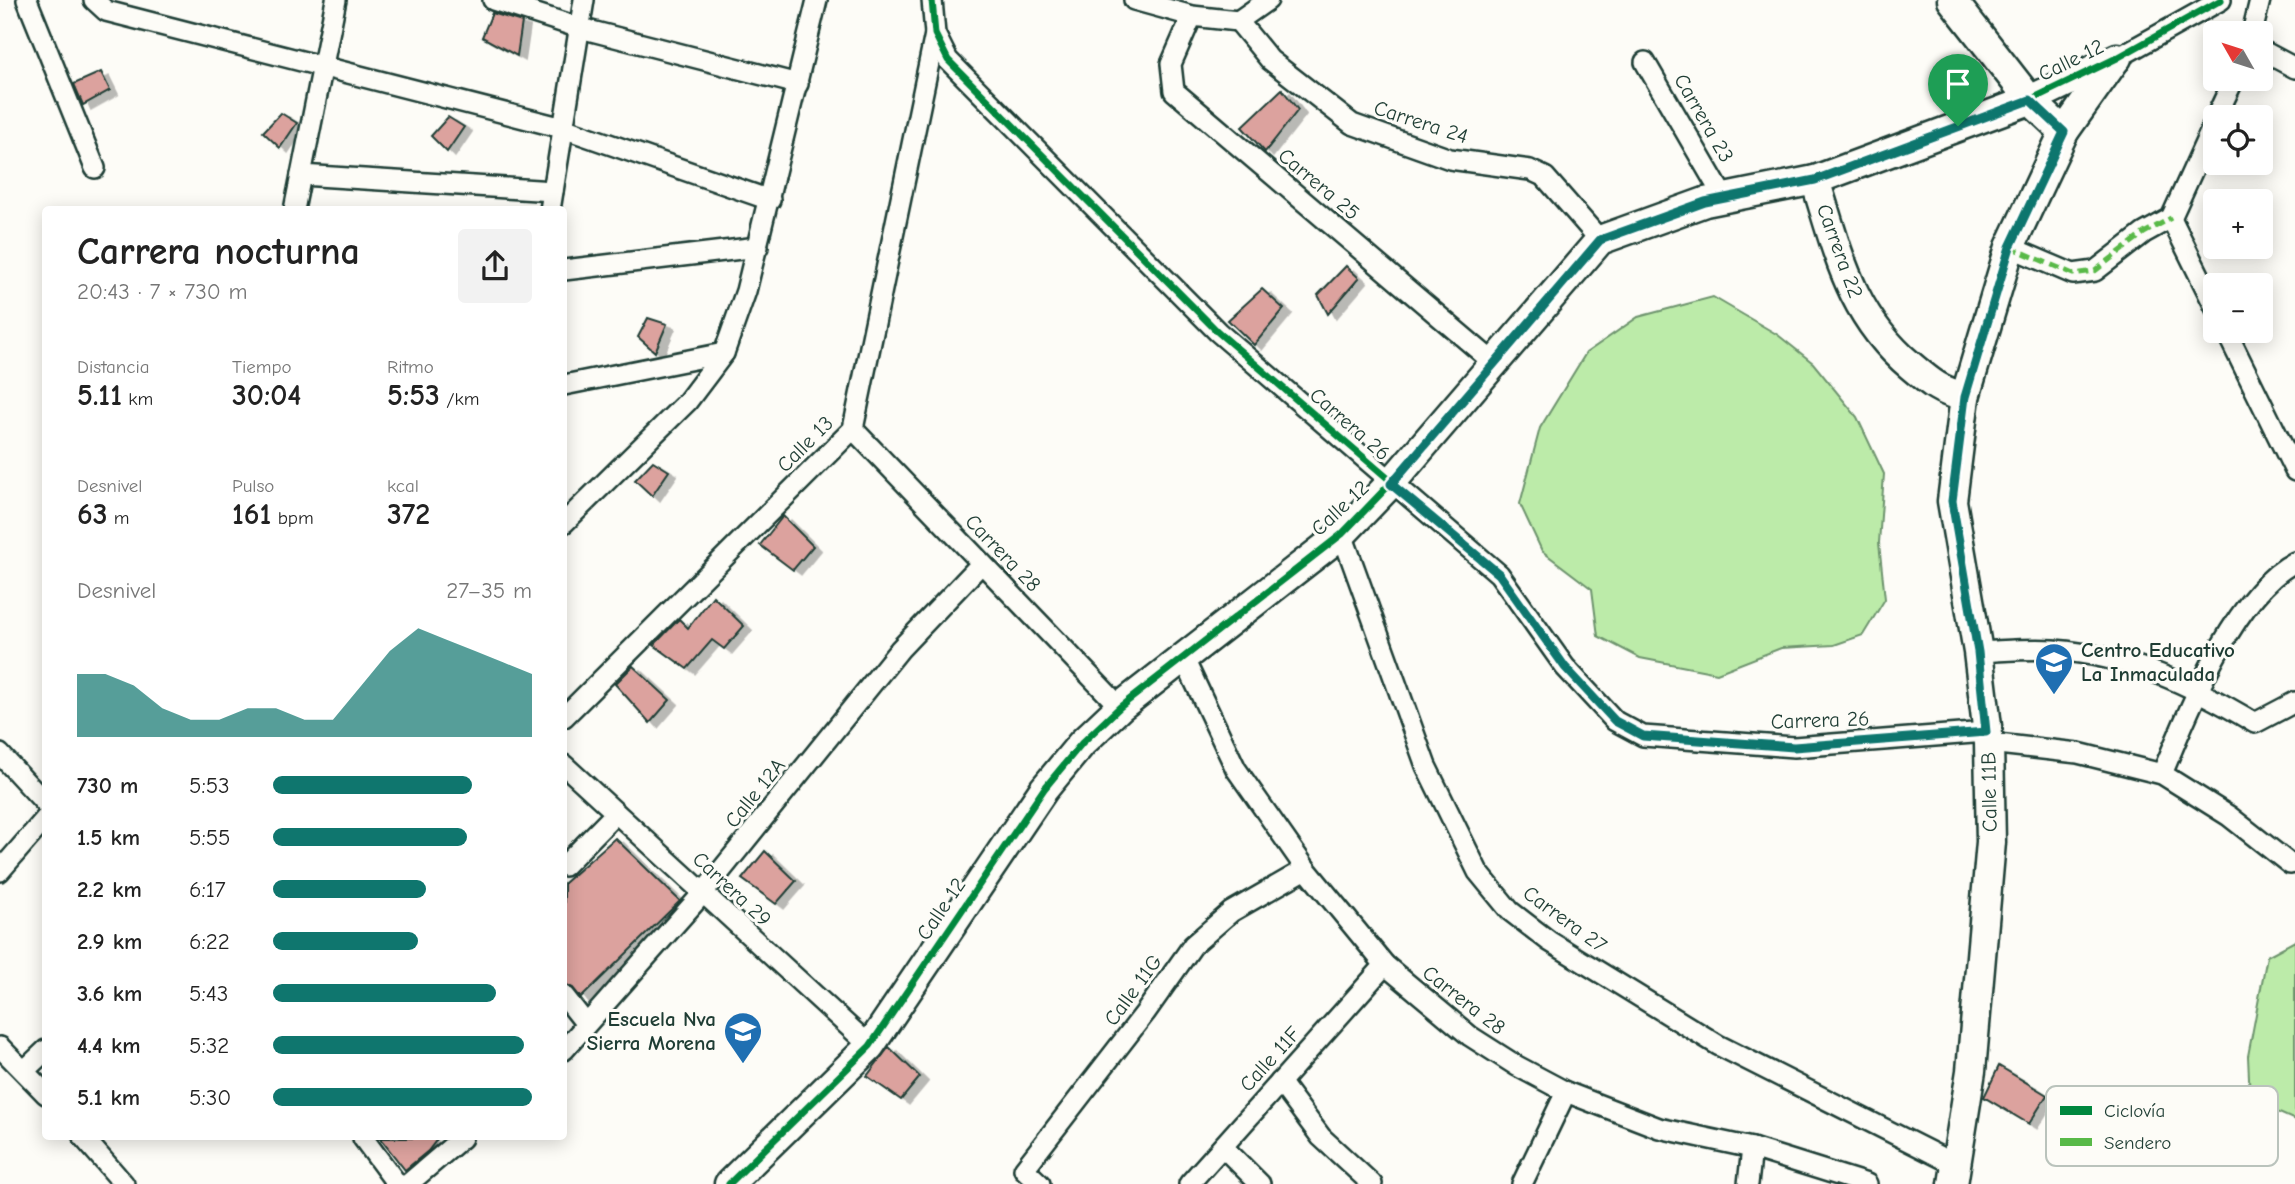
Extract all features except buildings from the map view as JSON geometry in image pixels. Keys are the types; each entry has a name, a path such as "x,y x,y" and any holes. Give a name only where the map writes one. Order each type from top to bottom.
{"street":[{"path":"27,0 95,168"},
{"path":"94,0 106,11 323,64 563,128 770,200"},
{"path":"295,206 337,0"},
{"path":"493,0 580,28 798,83"},
{"path":"301,175 551,201 584,0"},
{"path":"567,520 687,402 724,354 758,247 817,0"},
{"name":"Carrera 26","path":"932,0 934,34 940,48 960,72 1218,332 1391,484 1499,574 1565,667 1615,721 1643,736 1794,747 1988,737 2078,753 2162,774 2229,816 2293,863"},
{"path":"1134,0 1192,16 1238,20 1268,0"},
{"path":"1952,0 2030,100 2064,132"},
{"name":"Calle 12","path":"729,1184 870,1046 1044,789 1082,743 1120,707 1342,534 1391,484 1600,240 1705,202 1815,180 2030,100 2117,58 2221,0"},
{"path":"2255,21 2260,0"},
{"name":"Carrera 25","path":"1192,16 1171,64 1174,91 1494,363"},
{"name":"Carrera 24","path":"1238,20 1270,60 1352,124 1450,159 1530,170 1545,177 1600,240"},
{"name":"Calle 13","path":"567,714 853,429 934,34"},
{"path":"2273,56 2295,68"},
{"name":"Calle 11B","path":"1955,1174 1971,1071 1991,842 1988,737 1978,652 1952,501 1965,397 2010,247 2064,132 2117,58"},
{"name":"Carrera 23","path":"1645,62 1724,198"},
{"path":"2010,247 2073,274 2095,271 2144,233 2171,218 2203,147"},
{"name":"Carrera 22","path":"1815,180 1852,294 1885,344 1940,391 1965,397"},
{"path":"2171,218 2203,283"},
{"path":"567,270 758,247"},
{"path":"2232,343 2295,471"},
{"path":"567,384 724,354"},
{"name":"Carrera 28","path":"853,429 1120,707"},
{"name":"Carrera 27","path":"1342,534 1426,766 1478,872 1510,911 1549,941 1718,1045 1955,1174"},
{"path":"2162,774 2198,688 2252,599 2295,562"},
{"name":"Calle 12A","path":"567,1046 703,893 900,649 981,564"},
{"path":"1978,652 2053,650 2127,662 2198,688 2255,723 2295,702"},
{"name":"Carrera 28","path":"1184,659 1236,769 1306,869 1385,965 1470,1036 1517,1066 1566,1092 1659,1128 1752,1148 1867,1184"},
{"path":"0,754 42,800"},
{"name":"Carrera 29","path":"567,768 870,1046"},
{"path":"567,863 616,813"},
{"path":"0,871 42,823"},
{"name":"Calle 11G","path":"1040,1184 1024,1169 1145,1013 1193,944 1231,912 1306,869"},
{"name":"Calle 11F","path":"1189,1184 1385,965"},
{"path":"567,1000 586,1024"},
{"path":"0,1047 42,1089"},
{"path":"25,1070 42,1054"},
{"path":"1280,1082 1321,1137 1372,1184"},
{"path":"1522,1184 1566,1092"},
{"path":"86,1140 124,1184"},
{"path":"364,1140 397,1184"},
{"path":"408,1184 460,1140"},
{"path":"1223,1147 1260,1184"},
{"path":"1748,1184 1752,1148"}],"green space":[{"path":"1713,297 1778,335 1813,363 1857,417 1884,474 1879,543 1885,599 1863,635 1834,645 1781,648 1717,673 1640,658 1598,636 1592,589 1542,551 1520,504 1540,428 1586,353 1638,317"},
{"path":"2295,941 2295,1120 2278,1112 2278,1086 2249,1086 2248,1056 2267,956"}],"marked path":[{"path":"2010,247 2073,274 2095,271 2144,233 2171,218"}],"cycle path":[{"path":"932,0 935,34 948,60 1218,332 1499,574 1565,667 1615,721 1643,736 1794,747 1986,732"},
{"path":"729,1184 870,1046 1044,789 1082,743 1120,707 1342,534 1391,483 1600,240 1705,202 1815,180 2030,100 2117,58 2221,0"}],"place":[{"name":"Centro Educativo La Inmaculada","path":"2054,696"},
{"name":"Escuela Nva Sierra Morena","path":"743,1065"}],"route":[{"path":"2030,100 2064,132 2010,247 1965,397 1952,501 1978,652 1986,732 1794,747 1694,742 1643,736 1615,721 1565,667 1499,574 1391,484 1600,240 1705,202 1815,180 1958,126 2030,100"}]}
